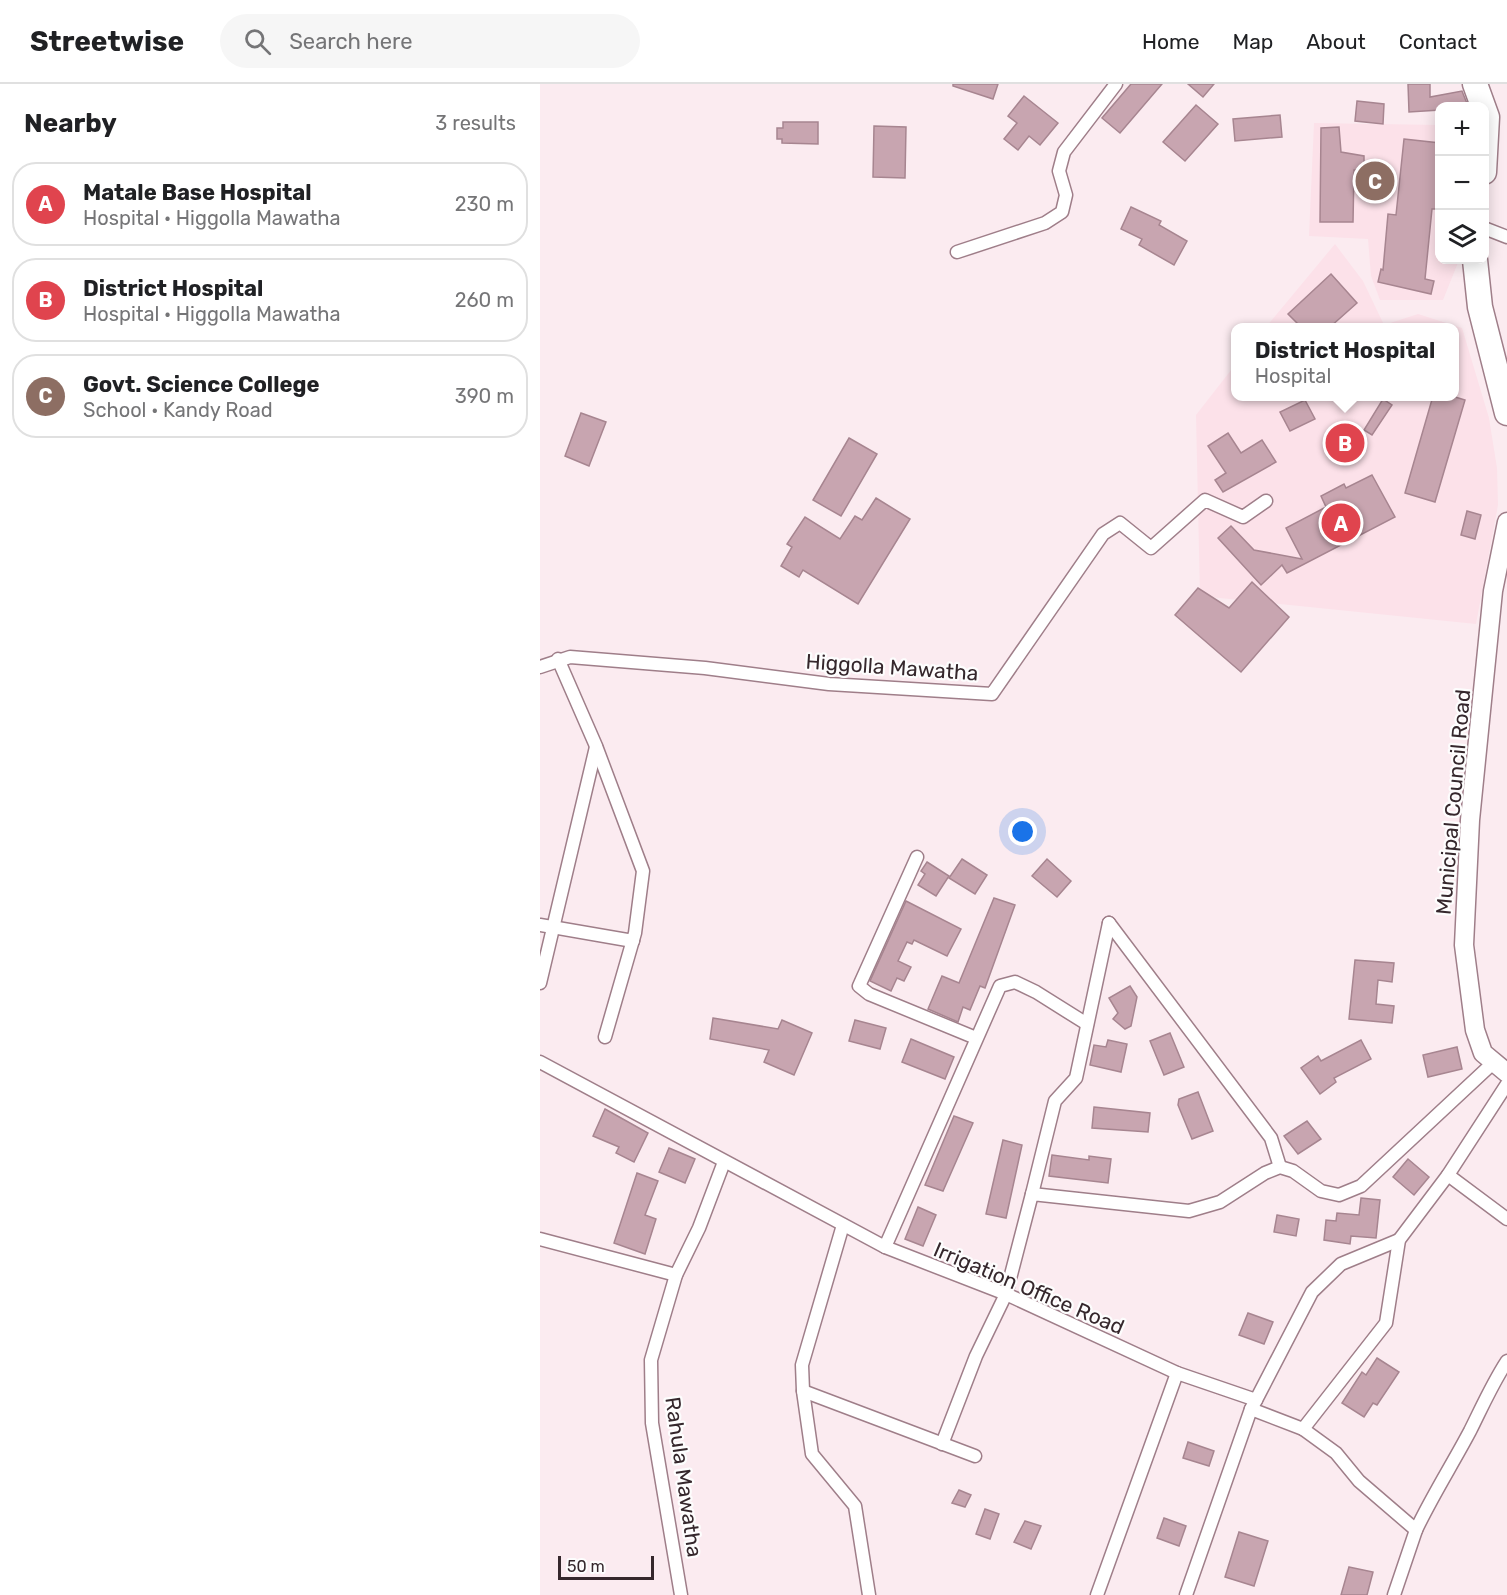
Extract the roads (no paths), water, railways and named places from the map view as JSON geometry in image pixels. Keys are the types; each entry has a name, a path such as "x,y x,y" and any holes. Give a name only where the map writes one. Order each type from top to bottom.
{"highway":[{"path":"1475,84 1487,117 1486,156"},
{"path":"1475,264 1480,307 1507,413"}],"street":[{"path":"957,252 1045,223 1062,212 1066,195 1059,171 1064,153 1116,84"},
{"path":"1489,230 1507,237"},
{"name":"Higgolla Mawatha","path":"540,667 558,659 570,657 705,668 829,684 992,694 1103,534 1120,523 1151,548 1205,500 1243,517 1266,501"},
{"name":"Municipal Council Road","path":"1500,1068 1483,1053 1475,1030 1464,945 1470,819 1493,591 1507,522"},
{"path":"558,659 596,746 643,871 633,941 605,1037"},
{"path":"540,983 596,746"},
{"path":"917,857 859,986 870,994 976,1038"},
{"path":"942,1444 976,1356 1006,1294 1055,1101 1076,1078 1109,923 1271,1138 1280,1167"},
{"path":"540,925 633,941"},
{"path":"885,1247 1000,986 1015,982 1036,992 1087,1024"},
{"name":"Irrigation Office Road","path":"540,1062 885,1247 1006,1294 1177,1373 1254,1404 1302,1428 1336,1453 1359,1481 1416,1530"},
{"path":"1032,1194 1189,1212 1220,1202 1264,1173 1280,1167 1293,1171 1321,1191 1339,1195 1362,1186 1500,1068"},
{"path":"1302,1428 1386,1323 1399,1240 1448,1175 1507,1084"},
{"name":"Rahula Mawatha","path":"681,1595 652,1423 651,1360 676,1275 699,1228 724,1162"},
{"path":"1448,1175 1507,1218"},
{"path":"843,1225 802,1365 803,1391 812,1454 855,1506 869,1595"},
{"path":"540,1239 676,1275"},
{"path":"1186,1595 1254,1404 1312,1293 1341,1264 1399,1240"},
{"path":"1394,1595 1416,1530 1437,1487 1470,1431 1487,1391 1507,1361"},
{"path":"1097,1595 1177,1373"},
{"path":"803,1391 975,1456"}],"place":[{"name":"Govt. Science College","path":"1375,181"},
{"name":"District Hospital","path":"1345,443"},
{"name":"Matale Base Hospital","path":"1341,523"}]}
